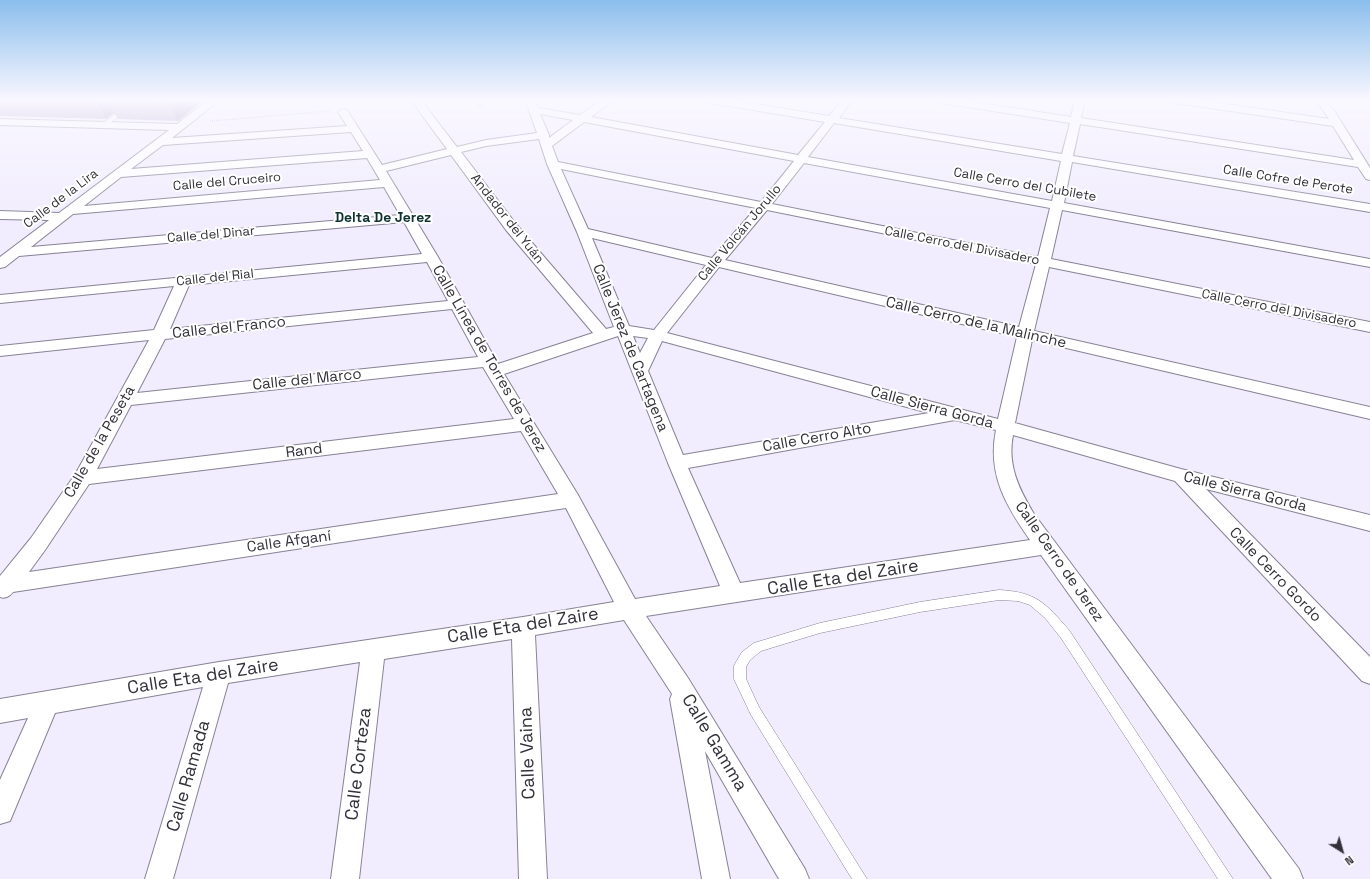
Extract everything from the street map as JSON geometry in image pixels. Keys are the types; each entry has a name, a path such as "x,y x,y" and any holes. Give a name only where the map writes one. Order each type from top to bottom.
{"street":[{"name":"Calle de la Lira","path":"0,264 162,140"},
{"path":"159,142 189,140"},
{"name":"Calle Línea de Torres de Jerez","path":"360,140 388,183 492,366 571,500 630,609"},
{"name":"Andador del Yuán","path":"447,140 512,227 602,335"},
{"path":"379,169 455,150 499,141 545,140"},
{"name":"Calle Jerez de Cartagena","path":"546,140 553,164 583,232 677,462 734,594"},
{"name":"Calle Cerro del Cubilete","path":"703,140 1370,263"},
{"name":"Calle Volcán Jorullo","path":"640,372 648,352 657,336 714,263 764,206 816,140"},
{"name":"Calle Cofre de Perote","path":"953,140 1370,208"},
{"name":"Calle Cerro de Jerez","path":"1071,140 1016,372 1006,427 1002,460 1005,476 1013,496 1047,546 1289,879"},
{"path":"1205,140 1360,164"},
{"path":"1346,140 1370,178"},
{"path":"117,174 370,154"},
{"name":"Calle Cerro del Divisadero","path":"553,164 1370,327"},
{"name":"Calle del Cruceiro","path":"0,215 65,214 388,183"},
{"name":"Calle del Dinar","path":"15,252 407,218"},
{"name":"Calle Cerro de la Malinche","path":"583,232 1370,412"},
{"name":"Calle del Rial","path":"0,299 431,257"},
{"name":"Calle de la Peseta","path":"3,587 38,544 83,478 159,336 184,282"},
{"name":"Calle del Franco","path":"0,351 159,336 457,304"},
{"name":"Calle Sierra Gorda","path":"492,366 622,330 657,336 1006,427 1180,476 1370,523"},
{"name":"Calle del Marco","path":"126,400 492,366"},
{"name":"Calle Cerro Alto","path":"677,462 956,414"},
{"name":"Rand","path":"83,478 526,424"},
{"name":"Calle Cerro Gordo","path":"1180,476 1370,673"},
{"name":"Calle Afganí","path":"3,587 571,500"},
{"name":"Calle Eta del Zaire","path":"0,711 219,673 1047,546"},
{"name":"Calle Gamma","path":"630,609 680,686 795,879"},
{"name":"Calle Vaina","path":"523,627 533,879"},
{"name":"Calle Corteza","path":"345,879 373,650"},
{"name":"Calle Ramada","path":"159,879 219,673"},
{"path":"680,686 716,879"},
{"path":"0,812 47,704"}],"lane":[{"path":"860,879 755,711 740,679 740,666 746,656 758,647 820,628 920,607 999,595 1018,596 1034,602 1049,615 1065,634 1226,879"}],"district":[{"name":"Delta De Jerez","path":"383,218"}]}
